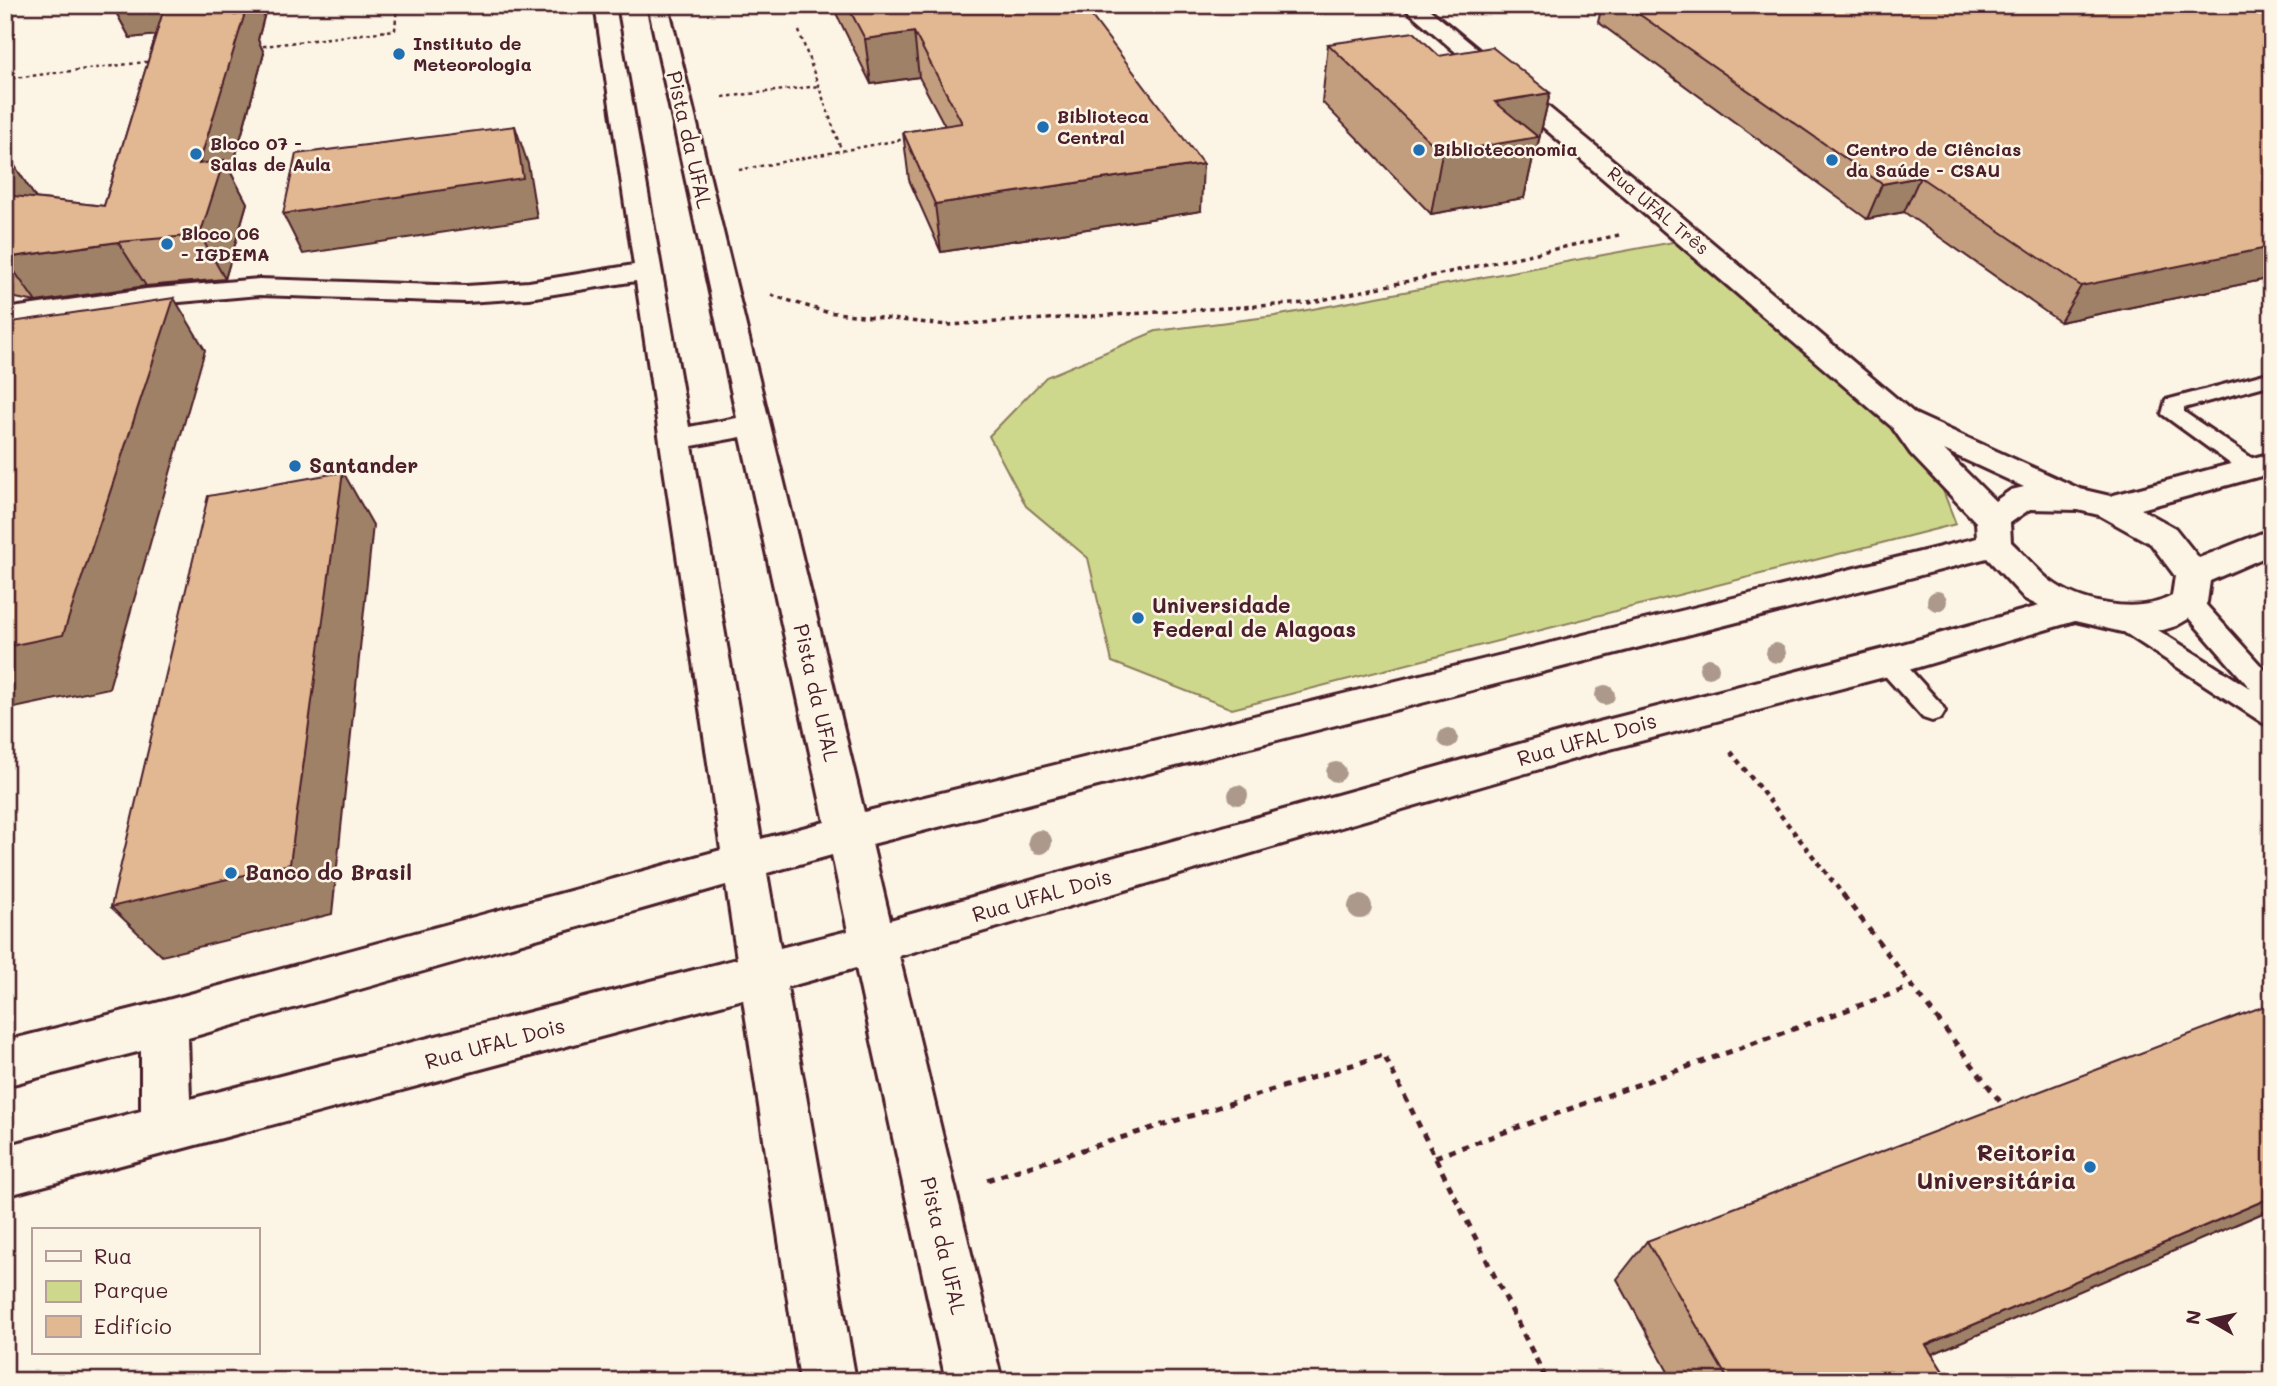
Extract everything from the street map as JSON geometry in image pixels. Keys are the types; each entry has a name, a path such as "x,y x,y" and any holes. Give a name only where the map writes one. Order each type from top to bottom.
{"street":[{"path":"605,5 828,1381"},
{"name":"Pista da UFAL","path":"658,5 974,1381"},
{"name":"Rua UFAL Três","path":"1410,5 1673,223 1903,420 2038,590 2075,608 2122,619 2163,617 2191,588 2163,536 1903,420"},
{"path":"5,318 146,297 259,287 466,294 528,290 648,271"},
{"path":"676,439 754,425"},
{"path":"5,1064 567,913 743,861 1994,532 2023,498 2094,503 2261,465"},
{"path":"2191,588 2272,540"},
{"name":"Rua UFAL Dois","path":"5,1171 874,944 1698,710 1888,662 2075,608"},
{"path":"164,1023 166,1130"}],"lane":[{"path":"2261,465 2173,414 2173,404 2272,378"},
{"path":"2191,588 2272,695"},
{"path":"2122,619 2272,716"},
{"path":"1888,662 1932,711"}],"path":[{"path":"247,49 395,30 397,5"},
{"path":"799,31 842,149"},
{"path":"5,79 153,61"},
{"path":"680,102 819,86"},
{"path":"698,178 922,136"},
{"path":"720,278 826,312 947,325 1308,303 1673,223"},
{"path":"1698,710 1914,986 2009,1114"},
{"path":"1435,1157 1914,986"},
{"path":"932,1198 1384,1055 1547,1381"}],"green space":[{"path":"1689,239 1928,452 1956,524 1232,709 1112,662 1088,558 1026,506 989,436 1046,377 1156,331 1275,316"}],"building":[{"path":"165,5 238,5 235,15 245,13 199,164 224,160 200,235 118,242 5,258 5,195 104,206"},
{"name":"Biblioteca Central","path":"847,5 1083,5 1203,164 935,204 903,132 962,123 914,32 865,39"},
{"path":"1626,5 2272,5 2272,219 2263,221 2272,226 2272,247 2081,286 1920,177 1882,184"},
{"path":"1414,32 1439,56 1492,47 1550,93 1495,102 1538,137 1442,153 1328,44"},
{"path":"515,126 523,178 283,214 296,154"},
{"path":"174,298 63,635 5,647 5,323"},
{"path":"343,472 290,864 111,907 208,496"},
{"name":"Reitoria Universitária","path":"2272,1003 2272,1197 1926,1345 1949,1381 1729,1381 1647,1241"}],"place":[{"name":"Instituto de Meteorologia","path":"399,54"},
{"name":"Biblioteca Central","path":"1043,127"},
{"name":"Biblioteconomia","path":"1419,150"},
{"name":"Bloco 07 - Salas de Aula","path":"196,154"},
{"name":"Centro de Ciências da Saúde - CSAU","path":"1832,160"},
{"name":"Bloco 06 - IGDEMA","path":"167,244"},
{"name":"Santander","path":"295,466"},
{"name":"Universidade Federal de Alagoas","path":"1138,618"},
{"name":"Banco do Brasil","path":"231,873"},
{"name":"Reitoria Universitária","path":"2090,1167"}]}
